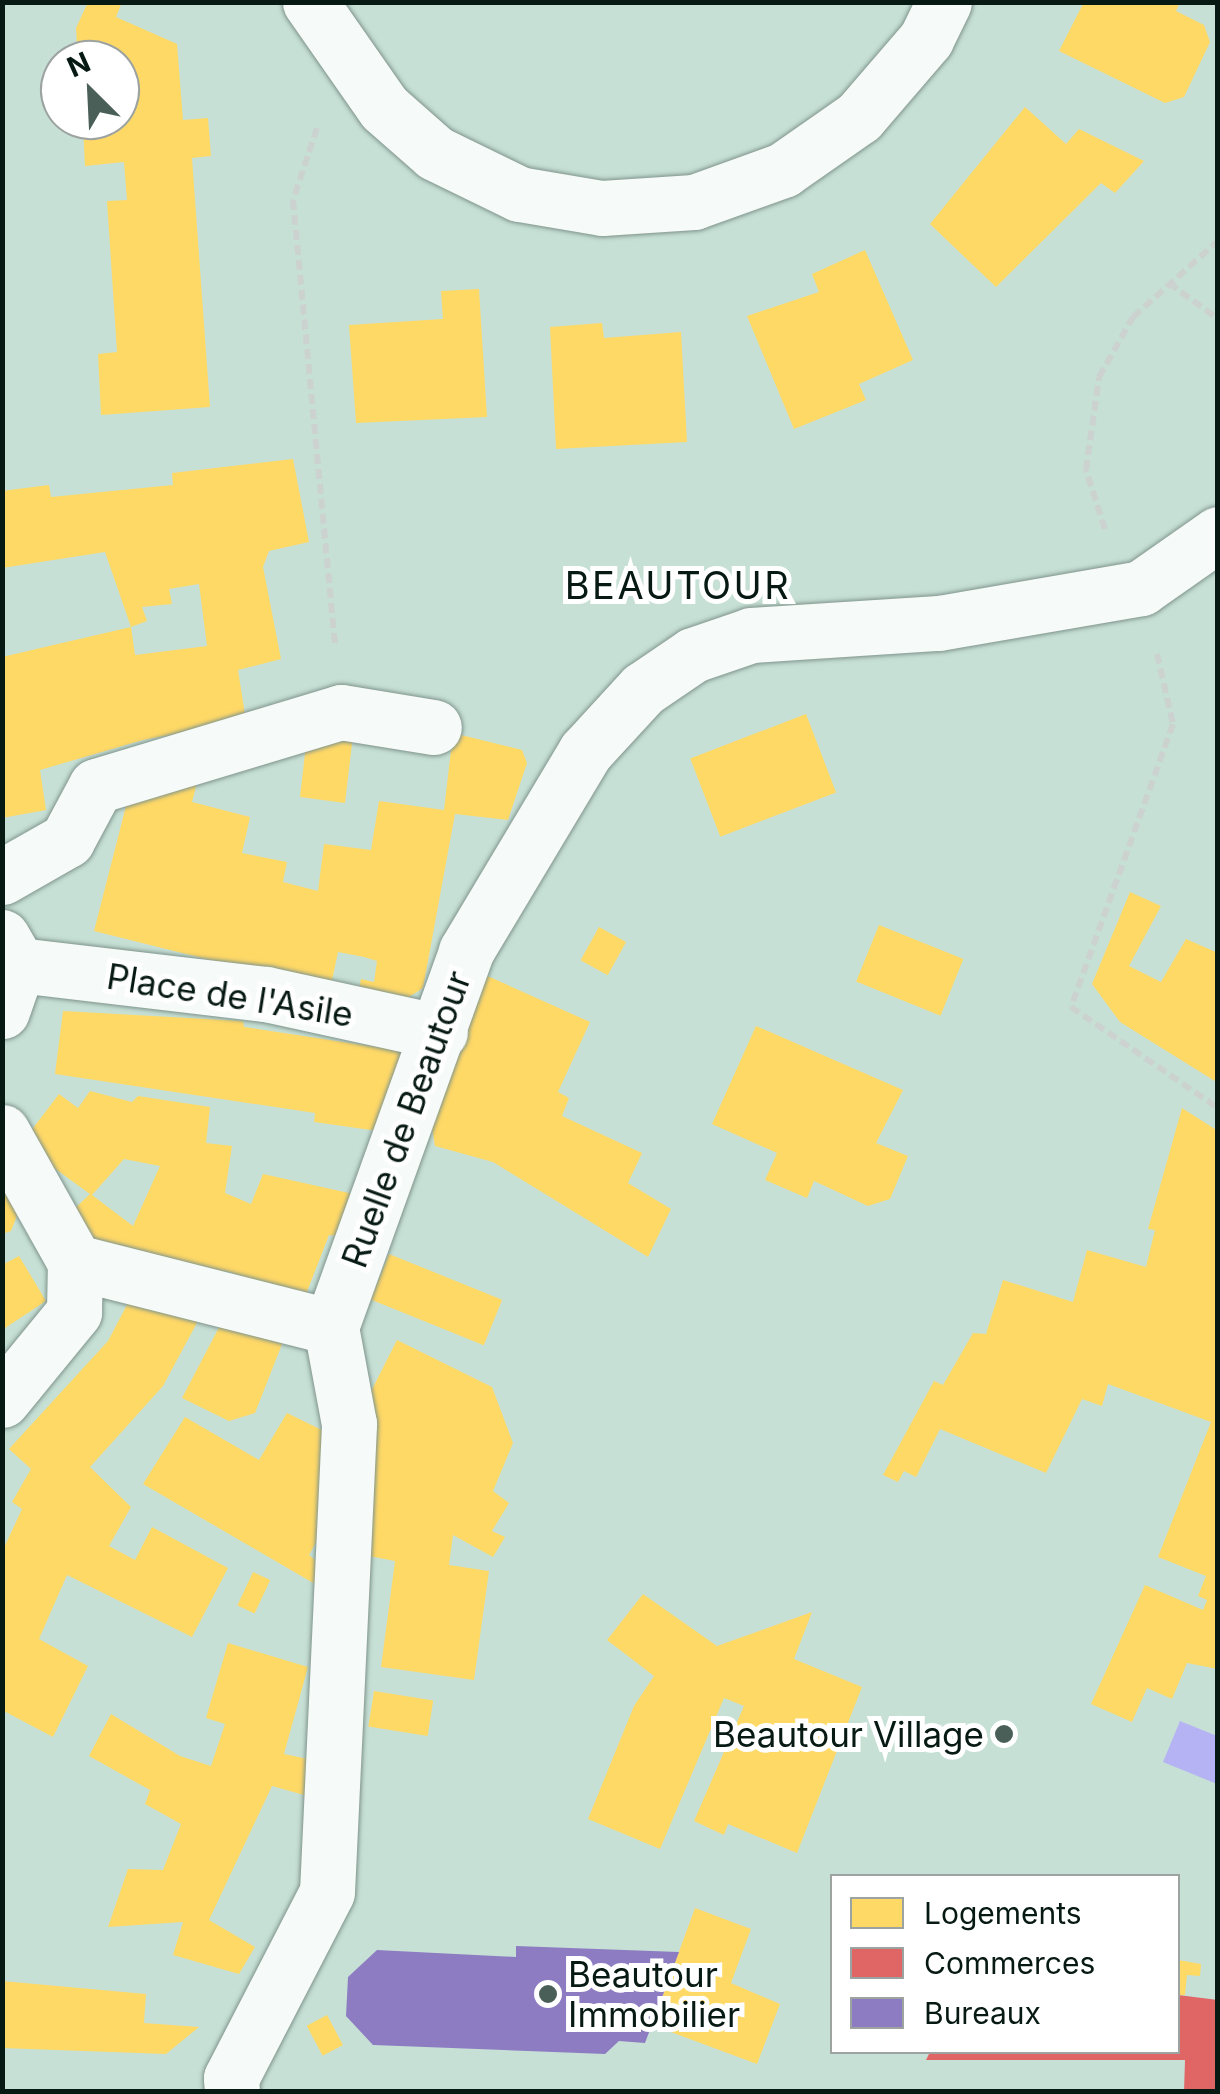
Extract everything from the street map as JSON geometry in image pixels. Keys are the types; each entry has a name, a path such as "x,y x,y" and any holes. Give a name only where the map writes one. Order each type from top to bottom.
{"street":[{"path":"310,2 384,108 434,153 519,194 602,208 694,202 783,170 859,118 926,38 944,2"},
{"name":"Ruelle de Beautour","path":"331,1327 466,951 585,752 643,690 693,655 751,635 939,622 1141,588 1218,534"},
{"path":"2,876 67,840 96,786 342,712 434,727"},
{"name":"Place de l'Asile","path":"8,971 266,994 440,1032"},
{"path":"2,1132 75,1262 74,1312 2,1400"},
{"path":"75,1262 331,1327 349,1424 327,1892 231,2078 232,2092"}],"path":[{"path":"342,712 293,200 343,51"},
{"path":"1218,241 1133,316 1099,376 1086,470 1097,513 1141,588 1173,724 1071,1007 1218,1108"},
{"path":"1169,283 1218,319"}],"water":[{"path":"1180,1721 1217,1736 1217,1784 1163,1762"}],"building: Logements":[{"path":"88,2 122,2 116,17 177,44 183,120 208,118 211,156 192,158 210,407 101,415 98,354 117,352 107,201 127,200 124,162 85,166 84,140 140,140 140,40 77,40 76,28"},
{"path":"1084,2 1180,2 1176,11 1204,25 1210,42 1184,97 1165,103 1059,51"},
{"path":"1025,107 1066,144 1079,129 1144,161 1115,193 1101,183 996,287 930,224"},
{"path":"865,250 913,360 859,384 866,400 794,429 747,316 819,292 812,274"},
{"path":"479,289 487,417 356,423 349,325 443,319 441,291"},
{"path":"602,323 604,338 681,332 687,442 556,449 550,327"},
{"path":"293,459 309,542 269,551 263,567 281,659 238,670 246,721 143,740 40,770 46,810 2,818 2,657 131,627 105,552 2,568 2,491 49,485 51,497 173,485 172,473","holes":["199,584 207,646 135,655 131,627 147,621 142,607 172,604 169,589"]},
{"path":"806,714 836,792 720,837 690,758"},
{"path":"354,727 345,803 300,797 307,736"},
{"path":"453,733 522,750 527,763 508,820 455,814 423,988 406,999 358,995 361,979 374,982 377,961 364,957 338,952 330,990 94,931 126,806 198,779 192,802 250,817 242,853 287,862 283,882 318,891 324,844 371,850 379,801 444,810"},
{"path":"1130,892 1161,906 1129,966 1161,982 1186,939 1218,953 1218,1083 1120,1022 1092,984"},
{"path":"879,925 963,959 941,1016 856,982"},
{"path":"599,927 626,942 608,975 581,960"},
{"path":"483,974 590,1022 558,1092 569,1098 562,1116 642,1153 628,1183 671,1209 648,1257 493,1162 435,1146 432,1129 452,1050"},
{"path":"63,1011 243,1021 244,1027 403,1051 392,1133 314,1122 315,1113 55,1074"},
{"path":"756,1026 903,1090 876,1143 908,1156 890,1199 868,1206 814,1181 807,1198 765,1180 777,1153 712,1124"},
{"path":"90,1091 132,1102 138,1096 210,1107 206,1143 232,1146 225,1193 251,1204 263,1174 358,1195 335,1236 329,1235 303,1302 230,1272 109,1256 68,1215 90,1194 21,1144 59,1094 78,1108","holes":["124,1159 160,1166 133,1226 92,1195"]},
{"path":"1182,1108 1218,1131 1218,1669 1187,1663 1172,1699 1147,1688 1132,1722 1091,1704 1145,1585 1203,1610 1207,1600 1198,1596 1206,1576 1158,1557 1211,1422 1108,1384 1102,1406 1082,1399 1046,1473 940,1429 916,1477 904,1471 898,1482 883,1475 934,1381 943,1385 973,1333 986,1334 1003,1280 1073,1302 1087,1250 1146,1267 1155,1230 1148,1229"},
{"path":"2,1171 22,1203 11,1231 2,1234"},
{"path":"389,1254 502,1300 484,1345 371,1299"},
{"path":"19,1256 46,1301 2,1330 2,1265"},
{"path":"129,1301 199,1319 163,1386 90,1467 131,1507 109,1546 135,1560 152,1527 228,1568 192,1637 67,1575 39,1639 88,1666 53,1737 2,1710 2,1552 22,1509 12,1502 31,1469 9,1449 108,1341"},
{"path":"225,1316 284,1339 255,1413 229,1421 182,1398"},
{"path":"397,1340 492,1387 513,1443 493,1491 509,1503 492,1531 505,1537 493,1557 453,1535 449,1565 489,1571 474,1680 381,1667 395,1561 358,1554 357,1419"},
{"path":"287,1413 332,1435 337,1505 309,1555 320,1564 315,1584 143,1484 185,1417 259,1460"},
{"path":"253,1572 270,1580 255,1614 237,1606"},
{"path":"643,1594 717,1646 812,1612 794,1659 862,1687 797,1853 728,1824 724,1835 694,1821 744,1706 724,1698 660,1849 588,1819 634,1706 654,1676 607,1640"},
{"path":"228,1643 308,1667 284,1754 313,1760 311,1797 272,1786 209,1920 255,1947 239,1974 173,1955 183,1922 108,1927 128,1869 163,1870 181,1824 145,1804 150,1790 89,1756 111,1714 180,1756 211,1766 225,1724 206,1718"},
{"path":"374,1691 433,1700 428,1736 368,1727"},
{"path":"695,1908 751,1929 731,1983 780,2004 757,2064 652,2025"},
{"path":"1180,1960 1201,1964 1200,1976 1187,1975 1185,1995 1180,1995"},
{"path":"2,1981 146,1994 144,2023 199,2027 166,2054 2,2048"},
{"path":"327,2015 343,2045 323,2056 307,2026"}],"building: Commerces":[{"path":"1180,1995 1218,2000 1218,2092 1184,2092 1185,2060 926,2060 929,2054 1180,2054"}],"building: Bureaux":[{"path":"516,1946 679,1952 645,2043 619,2041 605,2054 373,2045 346,2016 348,1977 377,1950 516,1957"}],"place":[{"name":"Beautour Village","path":"1004,1734"},
{"name":"Beautour Immobilier","path":"548,1994"}],"district":[{"name":"BEAUTOUR","path":"678,586"}]}
